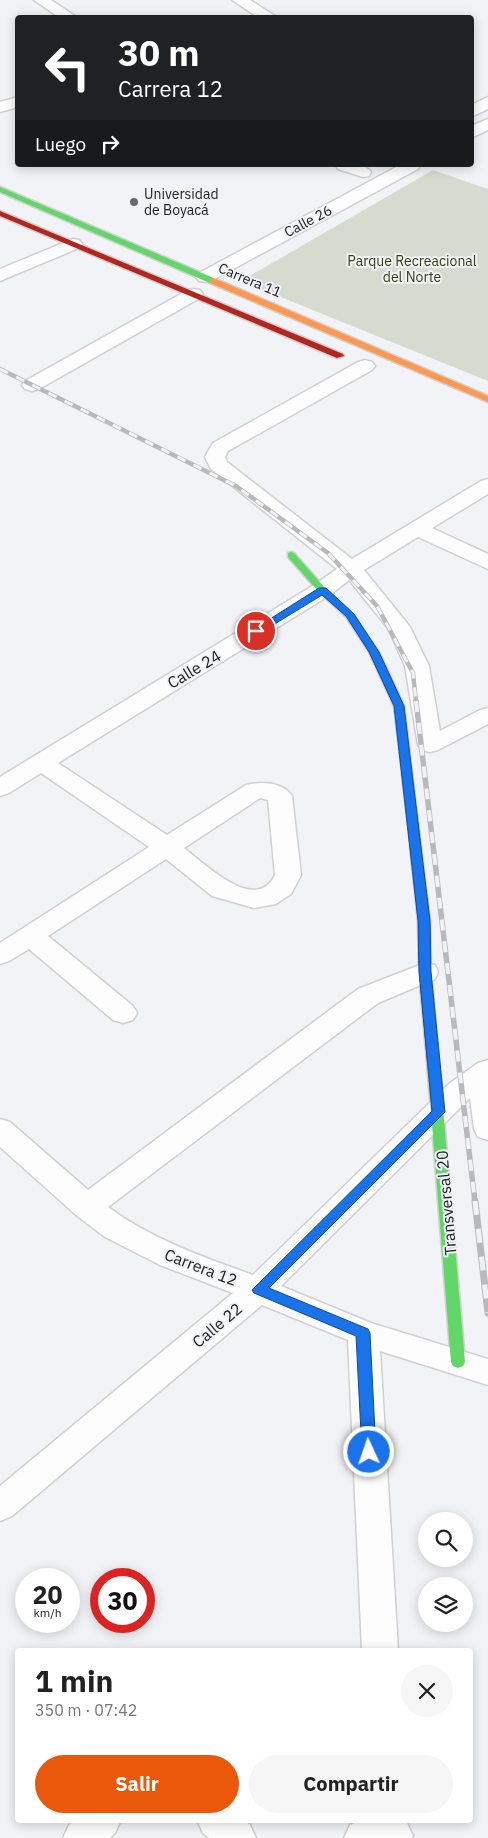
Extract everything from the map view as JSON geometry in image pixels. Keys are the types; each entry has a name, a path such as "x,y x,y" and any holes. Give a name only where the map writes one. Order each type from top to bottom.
{"main road":[{"name":"Carrera 11","path":"0,189 488,400"},
{"path":"0,213 369,368"},
{"name":"Transversal 20","path":"290,555 322,590 349,614 374,652 399,706 424,921 425,972 458,1362"}],"street":[{"path":"42,0 66,15"},
{"path":"239,0 266,15"},
{"path":"474,96 488,102"},
{"path":"474,110 488,102"},
{"path":"0,107 15,103"},
{"path":"474,131 488,124"},
{"name":"Calle 26","path":"205,277 408,167"},
{"path":"345,173 369,168"},
{"path":"0,276 72,244"},
{"path":"185,268 202,259"},
{"path":"32,384 194,294"},
{"path":"369,368 220,446 215,456 218,465 351,569 371,591 398,627 417,666 430,744 488,716"},
{"name":"Calle 24","path":"0,788 322,590 351,569 488,485"},
{"path":"417,529 488,561"},
{"path":"0,954 30,936 167,847 255,790 268,791 280,796 288,875 282,888 267,898 254,899 221,890 167,847 41,762"},
{"path":"30,936 123,1013"},
{"path":"86,1207 368,996 425,972"},
{"path":"485,1072 488,1129"},
{"name":"Calle 22","path":"0,1506 258,1290 460,1090 485,1072"},
{"name":"Carrera 12","path":"0,1131 86,1207 116,1229 171,1257 363,1333 488,1372"},
{"path":"363,1333 380,1648"},
{"path":"82,1838 99,1823"},
{"path":"220,1823 237,1838"},
{"path":"248,1823 248,1838"}],"green space":[{"name":"Parque Recreacional del Norte","path":"433,170 488,189 488,381 241,281"}],"railway":[{"path":"0,369 236,486 328,553 377,606 413,673 416,702"},
{"path":"416,701 475,1202"},
{"path":"475,1201 488,1313"}],"traffic: fast":[{"path":"0,189 213,281"},
{"path":"291,555 322,590 349,615 374,652 399,706 413,824"},
{"path":"433,1062 458,1362"}],"traffic: slow":[{"path":"213,281 488,399"}],"traffic: jam":[{"path":"0,213 340,356"},
{"path":"413,824 424,921 425,972 433,1062"}],"place":[{"name":"Universidad de Boyacá","path":"134,202"}],"route":[{"path":"256,631 322,590 349,614 374,652 399,706 424,921 425,972 438,1112 258,1290 363,1333 369,1452"}]}
